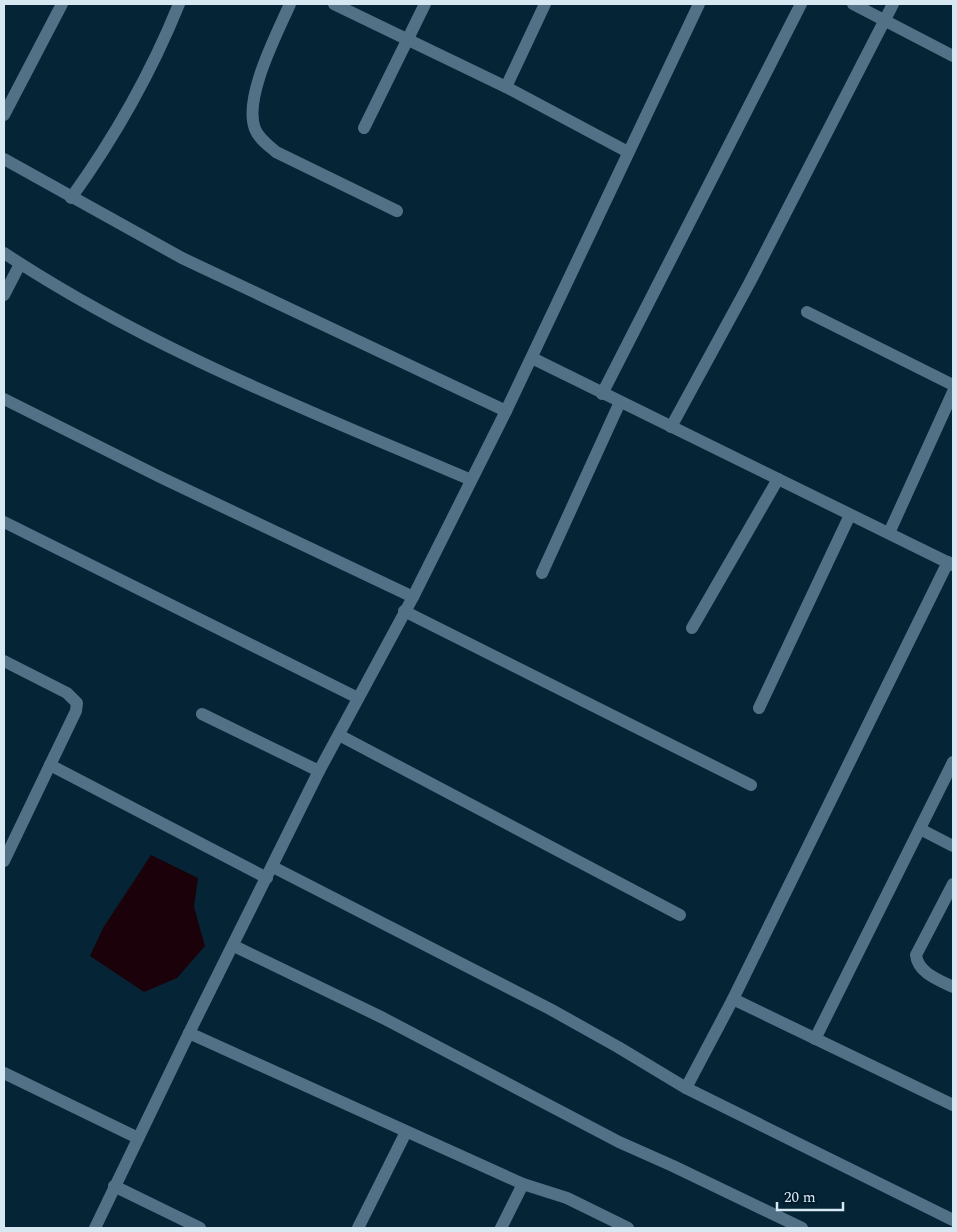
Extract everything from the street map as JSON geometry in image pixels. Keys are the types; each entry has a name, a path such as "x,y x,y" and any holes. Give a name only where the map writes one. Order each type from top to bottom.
{"street":[{"path":"4,115 62,4"},
{"path":"71,198 98,161 144,84 179,4"},
{"path":"290,4 265,64 255,96 253,111 256,131 264,142 276,152 396,211"},
{"path":"334,4 506,87 628,152"},
{"path":"364,128 425,4"},
{"path":"506,87 545,4"},
{"path":"95,1228 319,771 412,597 506,411 699,4"},
{"path":"602,394 801,4"},
{"path":"853,4 953,56"},
{"path":"671,427 750,282 893,4"},
{"path":"4,159 71,198 182,258 506,411"},
{"path":"4,253 74,298 228,376 471,480"},
{"path":"4,295 20,264"},
{"path":"807,312 953,385"},
{"path":"532,358 602,394 951,563 733,999 686,1088"},
{"path":"889,533 953,392"},
{"path":"4,399 169,481 412,597"},
{"path":"542,573 620,402"},
{"path":"692,628 778,479"},
{"path":"759,708 850,515"},
{"path":"4,522 358,698"},
{"path":"404,611 751,785"},
{"path":"4,661 68,693 77,703 76,711 4,861"},
{"path":"202,714 319,771"},
{"path":"339,735 680,915"},
{"path":"815,1039 953,762"},
{"path":"50,765 550,1008 686,1088 952,1217"},
{"path":"920,829 953,846"},
{"path":"953,884 916,955 917,962 921,968 953,987"},
{"path":"234,946 383,1018 619,1142 802,1228"},
{"path":"733,999 953,1105"},
{"path":"189,1033 523,1184 567,1198 628,1228"},
{"path":"4,1073 138,1138"},
{"path":"358,1228 406,1132"},
{"path":"501,1228 523,1184"},
{"path":"114,1186 200,1228"}],"shaded area":[{"path":"151,855 198,878 194,907 205,946 177,978 144,992 90,956 103,928"}]}
